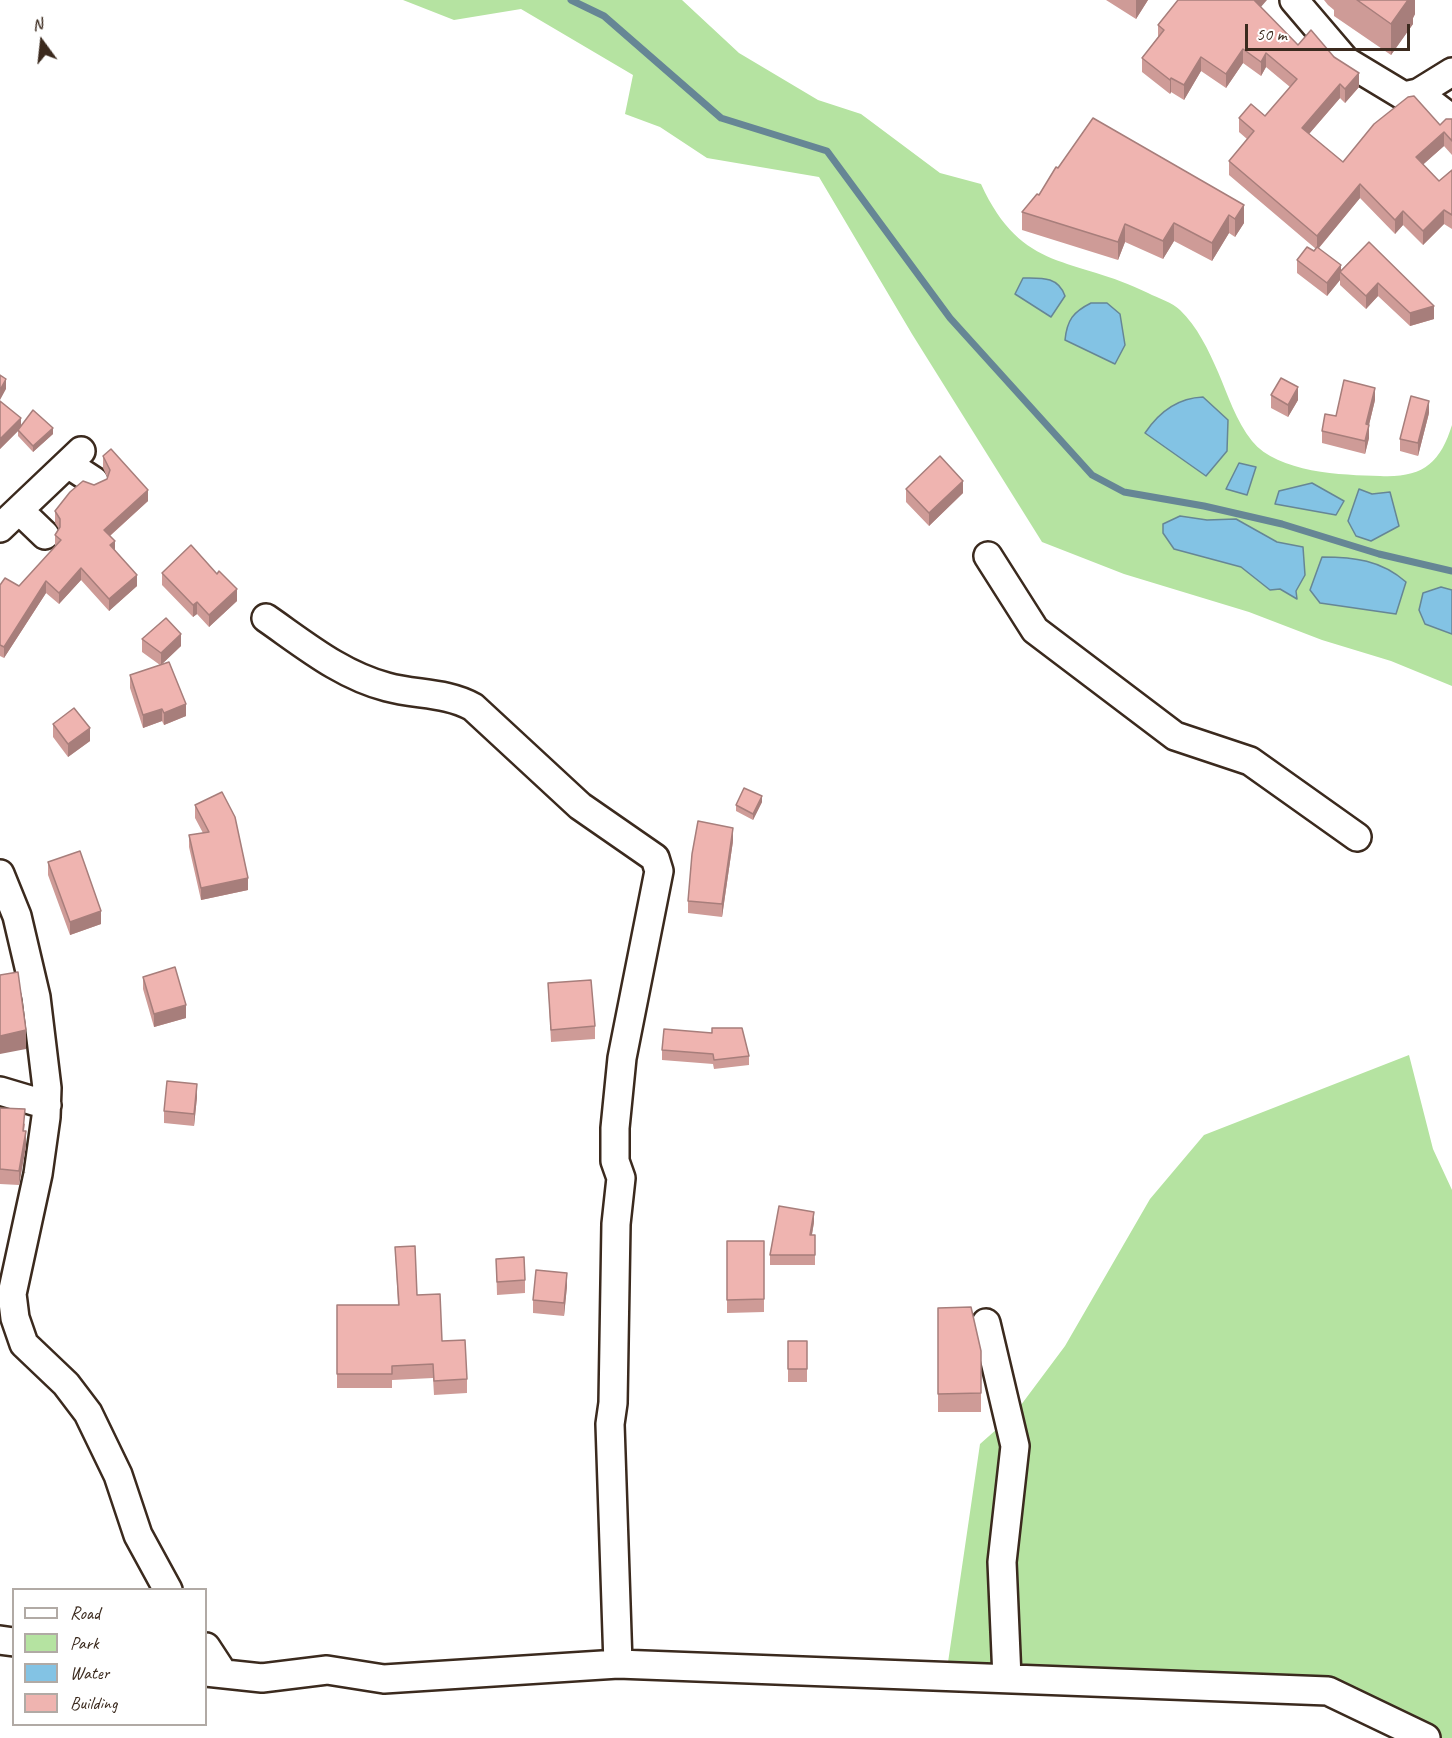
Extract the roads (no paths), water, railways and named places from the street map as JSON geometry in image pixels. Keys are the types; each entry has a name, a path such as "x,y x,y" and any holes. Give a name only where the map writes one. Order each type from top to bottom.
{"street":[{"path":"1294,0 1346,61 1404,96 1418,93 1452,72"},
{"path":"1418,93 1452,119"},
{"path":"0,528 74,458 94,481"},
{"path":"20,511 45,535"},
{"path":"988,556 1035,630 1175,736 1250,761 1356,837"},
{"path":"266,618 356,677 389,687 457,698 473,707 580,806 655,858 659,871 622,1058 615,1128 615,1161 621,1178 616,1224 613,1403 610,1424 618,1664"},
{"path":"0,874 8,918 36,997 47,1088 38,1174 12,1294 15,1318 24,1344 66,1384 88,1413 118,1475 138,1535 167,1588"},
{"path":"0,1092 47,1105"},
{"path":"986,1323 1015,1446 1002,1562 1007,1678"},
{"path":"207,1650 214,1673 262,1678 327,1670 384,1679 618,1664 1328,1691 1426,1738"}],"water":[{"path":"1023,278 1048,280 1062,289 1065,296 1051,317 1015,294"},
{"path":"1091,303 1107,303 1120,314 1125,345 1115,364 1065,340 1067,327 1072,317"},
{"path":"1203,397 1228,420 1227,451 1206,476 1145,433 1156,419 1177,403"},
{"path":"1239,463 1256,467 1247,495 1226,489"},
{"path":"1312,483 1344,501 1336,515 1275,504 1279,491"},
{"path":"1359,489 1372,494 1390,492 1399,526 1371,541 1356,536 1348,521"},
{"path":"1180,516 1207,520 1236,519 1277,542 1303,547 1305,575 1296,591 1297,599 1280,589 1270,590 1241,567 1174,549 1163,533 1163,524"},
{"path":"1322,557 1367,561 1397,575 1406,582 1396,614 1320,603 1310,590"},
{"path":"1441,587 1452,590 1452,634 1425,624 1419,610 1423,593"}],"waterway":[{"path":"571,0 604,16 721,118 827,151 950,318 1092,475 1124,492 1204,506 1282,524 1379,554 1452,571"}]}
